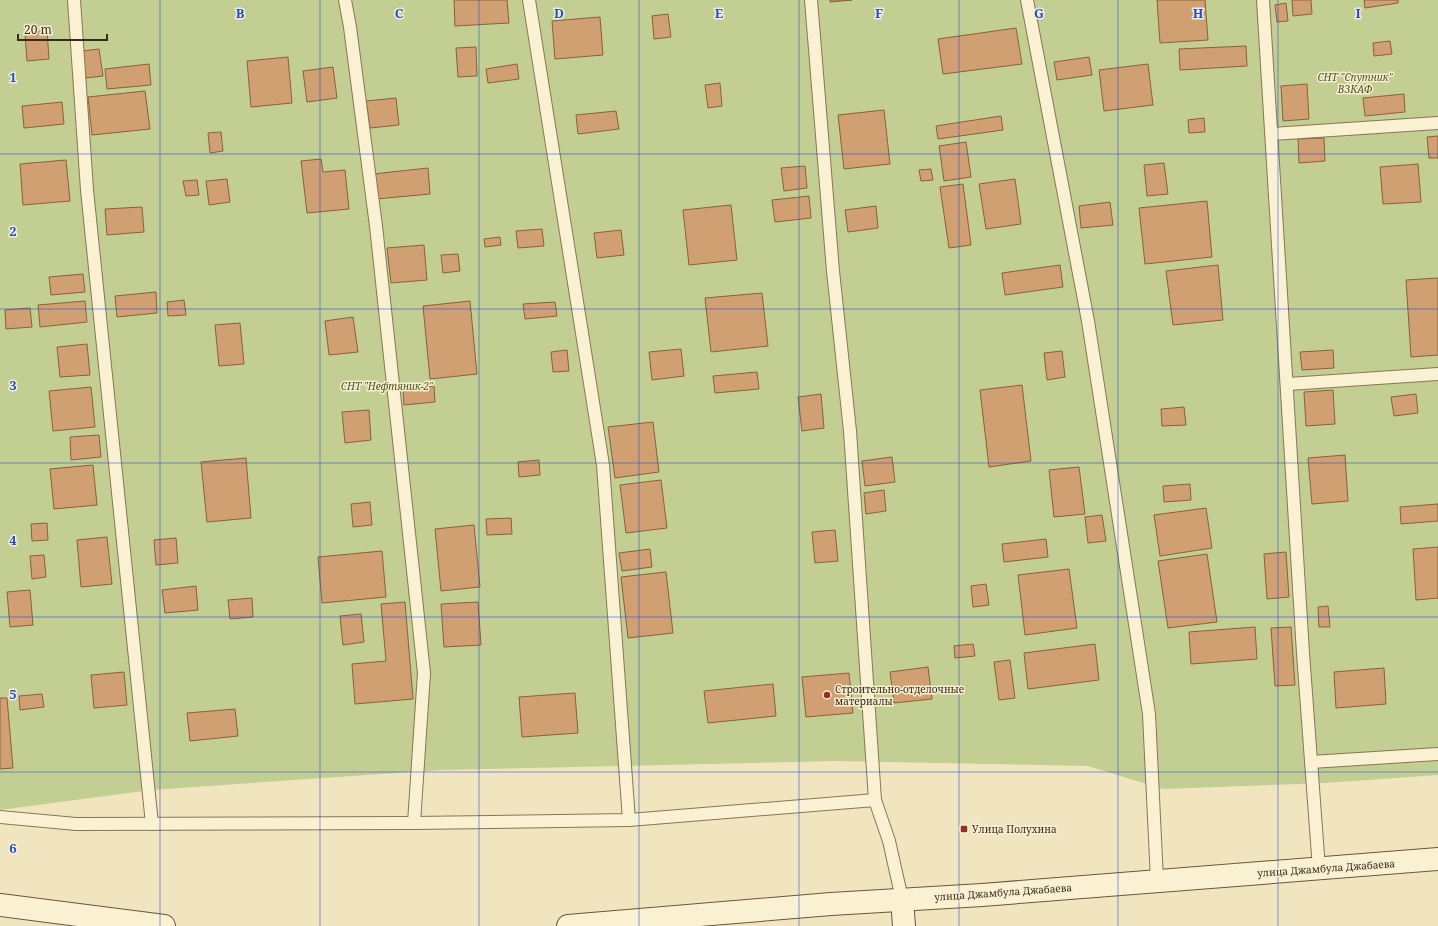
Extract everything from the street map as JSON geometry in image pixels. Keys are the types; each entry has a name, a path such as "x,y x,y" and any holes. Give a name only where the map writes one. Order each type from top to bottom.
{"main road":[{"name":"улица Джамбула Джабаева","path":"568,926 902,899 982,895 1438,859"},
{"path":"902,899 904,926"},
{"path":"0,905 164,926"}],"lane":[{"path":"74,0 87,190 152,824"},
{"path":"345,0 350,27 376,226 424,673 414,823"},
{"path":"529,0 603,465 629,820"},
{"path":"810,0 833,271 850,431 875,800 888,841 902,899"},
{"path":"1027,0 1088,321 1149,714 1157,880"},
{"path":"1263,0 1288,384 1303,653 1319,869"},
{"path":"1272,134 1438,123"},
{"path":"1288,384 1438,374"},
{"path":"1311,762 1438,754"},
{"path":"0,817 76,824 414,823 629,820 875,800"}],"green space":[{"name":"СНТ \"Нефтяник-2\"","path":"0,0 1438,0 1438,775 1325,783 1163,789 1088,766 837,761 440,770 151,790 0,810"}],"building":[{"path":"454,0 507,0 509,23 455,26"},
{"path":"830,0 852,0 830,2"},
{"path":"1157,0 1205,0 1208,40 1160,43"},
{"path":"1292,0 1311,0 1312,14 1293,16"},
{"path":"1364,0 1398,0 1398,3 1365,8"},
{"path":"1286,3 1288,21 1277,22 1275,5"},
{"path":"668,14 671,37 654,39 652,16"},
{"path":"600,17 603,55 555,59 552,21"},
{"path":"1016,28 1022,64 943,74 938,39"},
{"path":"47,31 49,59 27,61 25,34"},
{"path":"1390,41 1392,54 1374,56 1373,43"},
{"path":"1246,46 1247,66 1180,70 1179,49"},
{"path":"476,47 477,76 458,77 456,48"},
{"path":"99,49 103,76 86,78 82,51"},
{"path":"288,57 292,103 251,107 247,61"},
{"path":"1089,57 1092,75 1057,80 1054,62"},
{"path":"149,64 151,85 107,89 105,69"},
{"path":"517,64 519,79 488,83 486,69"},
{"path":"1148,64 1153,105 1104,111 1099,70"},
{"path":"333,67 337,98 307,102 303,71"},
{"path":"720,83 722,106 708,108 705,85"},
{"path":"1307,84 1309,119 1283,121 1281,86"},
{"path":"145,91 150,129 92,135 88,97"},
{"path":"1404,94 1405,112 1365,116 1363,98"},
{"path":"396,98 399,125 370,128 366,101"},
{"path":"62,102 64,124 24,128 22,106"},
{"path":"884,110 890,164 844,169 838,115"},
{"path":"616,111 619,129 578,134 576,115"},
{"path":"1001,116 1003,130 938,139 936,126"},
{"path":"1204,118 1205,132 1189,133 1188,120"},
{"path":"221,132 223,151 210,153 208,133"},
{"path":"1438,136 1438,158 1429,158 1427,137"},
{"path":"1324,138 1325,161 1299,163 1298,139"},
{"path":"966,142 971,177 944,181 939,146"},
{"path":"321,159 323,172 345,170 349,209 307,213 301,161"},
{"path":"66,160 70,201 23,205 20,164"},
{"path":"1164,163 1168,194 1147,196 1144,165"},
{"path":"1418,164 1421,202 1383,204 1380,167"},
{"path":"805,166 807,188 784,191 781,168"},
{"path":"428,168 430,194 376,199 373,174"},
{"path":"931,169 933,180 921,181 919,170"},
{"path":"227,179 230,202 209,205 206,181"},
{"path":"1015,179 1021,224 986,229 979,184"},
{"path":"197,180 199,195 186,196 183,181"},
{"path":"963,184 971,245 949,248 940,187"},
{"path":"809,196 811,218 775,222 772,200"},
{"path":"1207,201 1212,257 1145,264 1139,208"},
{"path":"1110,202 1113,225 1081,228 1079,206"},
{"path":"731,205 737,260 689,265 683,210"},
{"path":"876,206 878,228 848,232 845,210"},
{"path":"142,207 144,232 107,235 105,209"},
{"path":"542,229 544,246 518,248 516,231"},
{"path":"621,230 624,255 597,258 594,233"},
{"path":"500,237 501,245 485,247 484,239"},
{"path":"424,245 427,280 391,283 387,248"},
{"path":"458,254 460,271 443,273 441,255"},
{"path":"1060,265 1063,287 1005,295 1002,273"},
{"path":"1218,265 1223,320 1173,325 1166,271"},
{"path":"83,274 85,292 51,295 49,277"},
{"path":"1438,278 1438,355 1411,357 1406,280"},
{"path":"156,292 157,313 117,317 115,296"},
{"path":"762,293 768,346 711,352 705,298"},
{"path":"184,300 186,315 168,316 167,302"},
{"path":"85,301 87,322 40,327 38,305"},
{"path":"470,301 477,374 430,379 423,306"},
{"path":"555,302 557,316 525,319 523,304"},
{"path":"30,308 32,327 6,329 5,310"},
{"path":"353,317 358,352 329,355 325,321"},
{"path":"240,323 244,364 219,366 215,325"},
{"path":"87,344 90,375 60,377 57,347"},
{"path":"681,349 684,376 652,380 649,352"},
{"path":"567,350 569,371 553,372 551,352"},
{"path":"1333,350 1334,368 1302,370 1300,352"},
{"path":"1062,351 1065,377 1047,380 1044,353"},
{"path":"757,372 759,389 715,393 713,376"},
{"path":"1022,385 1031,461 989,467 980,390"},
{"path":"434,386 435,402 404,405 403,389"},
{"path":"91,387 95,427 53,431 49,391"},
{"path":"1333,390 1335,424 1306,426 1304,392"},
{"path":"821,394 824,428 802,431 798,397"},
{"path":"1416,394 1418,413 1394,416 1391,397"},
{"path":"1184,407 1186,425 1162,426 1161,409"},
{"path":"369,410 371,440 345,443 342,412"},
{"path":"653,422 659,472 615,478 608,427"},
{"path":"99,435 101,457 71,460 70,437"},
{"path":"1345,455 1348,501 1312,504 1308,458"},
{"path":"892,457 895,482 865,486 862,461"},
{"path":"246,458 251,518 207,522 201,462"},
{"path":"539,460 540,475 519,477 518,462"},
{"path":"93,465 97,505 54,509 50,469"},
{"path":"1079,467 1085,514 1054,517 1049,470"},
{"path":"661,480 667,528 626,533 620,485"},
{"path":"1190,484 1191,500 1164,502 1163,486"},
{"path":"884,490 886,511 866,514 864,493"},
{"path":"370,502 372,525 353,527 351,504"},
{"path":"1438,504 1438,521 1401,524 1400,507"},
{"path":"1206,508 1212,548 1160,556 1154,515"},
{"path":"1102,515 1106,541 1088,543 1085,517"},
{"path":"511,518 512,534 487,535 486,519"},
{"path":"47,523 48,540 32,541 31,524"},
{"path":"474,525 480,587 441,591 435,529"},
{"path":"835,530 838,561 815,563 812,532"},
{"path":"107,537 112,584 81,587 77,540"},
{"path":"176,538 178,563 156,565 154,540"},
{"path":"1046,539 1048,557 1004,562 1002,544"},
{"path":"1438,547 1438,598 1416,600 1413,549"},
{"path":"650,549 652,567 622,571 619,553"},
{"path":"382,551 386,597 322,603 318,557"},
{"path":"1286,552 1289,597 1267,599 1264,554"},
{"path":"1207,554 1217,622 1168,628 1158,561"},
{"path":"44,555 46,577 32,579 30,556"},
{"path":"1069,569 1077,628 1025,635 1018,575"},
{"path":"666,572 673,633 628,638 621,577"},
{"path":"986,584 989,605 973,607 971,586"},
{"path":"196,586 198,610 165,613 162,590"},
{"path":"30,590 33,625 10,627 7,592"},
{"path":"252,598 253,617 230,619 228,600"},
{"path":"405,602 413,699 355,704 352,664 386,661 381,604"},
{"path":"478,602 481,645 444,647 441,604"},
{"path":"1328,606 1330,627 1319,627 1318,607"},
{"path":"361,614 364,642 343,645 340,616"},
{"path":"1255,627 1257,659 1191,664 1189,632"},
{"path":"1291,627 1295,685 1275,686 1271,628"},
{"path":"973,644 975,656 955,658 954,646"},
{"path":"1095,644 1099,680 1028,689 1024,653"},
{"path":"1010,660 1015,698 999,700 994,662"},
{"path":"928,667 932,699 894,703 890,672"},
{"path":"1384,668 1386,704 1336,708 1334,672"},
{"path":"124,672 127,705 94,708 91,675"},
{"name":"Строительно-отделочные материалы","path":"849,673 853,713 806,717 802,677"},
{"path":"773,684 776,716 708,723 704,691"},
{"path":"575,693 578,733 522,737 519,697"},
{"path":"42,694 44,707 20,710 19,696"},
{"path":"0,698 7,698 13,768 0,769"},
{"path":"235,709 238,736 190,741 187,713"}],"place":[{"name":"Строительно-отделочные материалы","path":"827,695"},
{"name":"Улица Полухина","path":"964,829"}],"park label":[{"name":"СНТ \"Спутник\" ВЗКАФ","path":"1355,82"}]}
